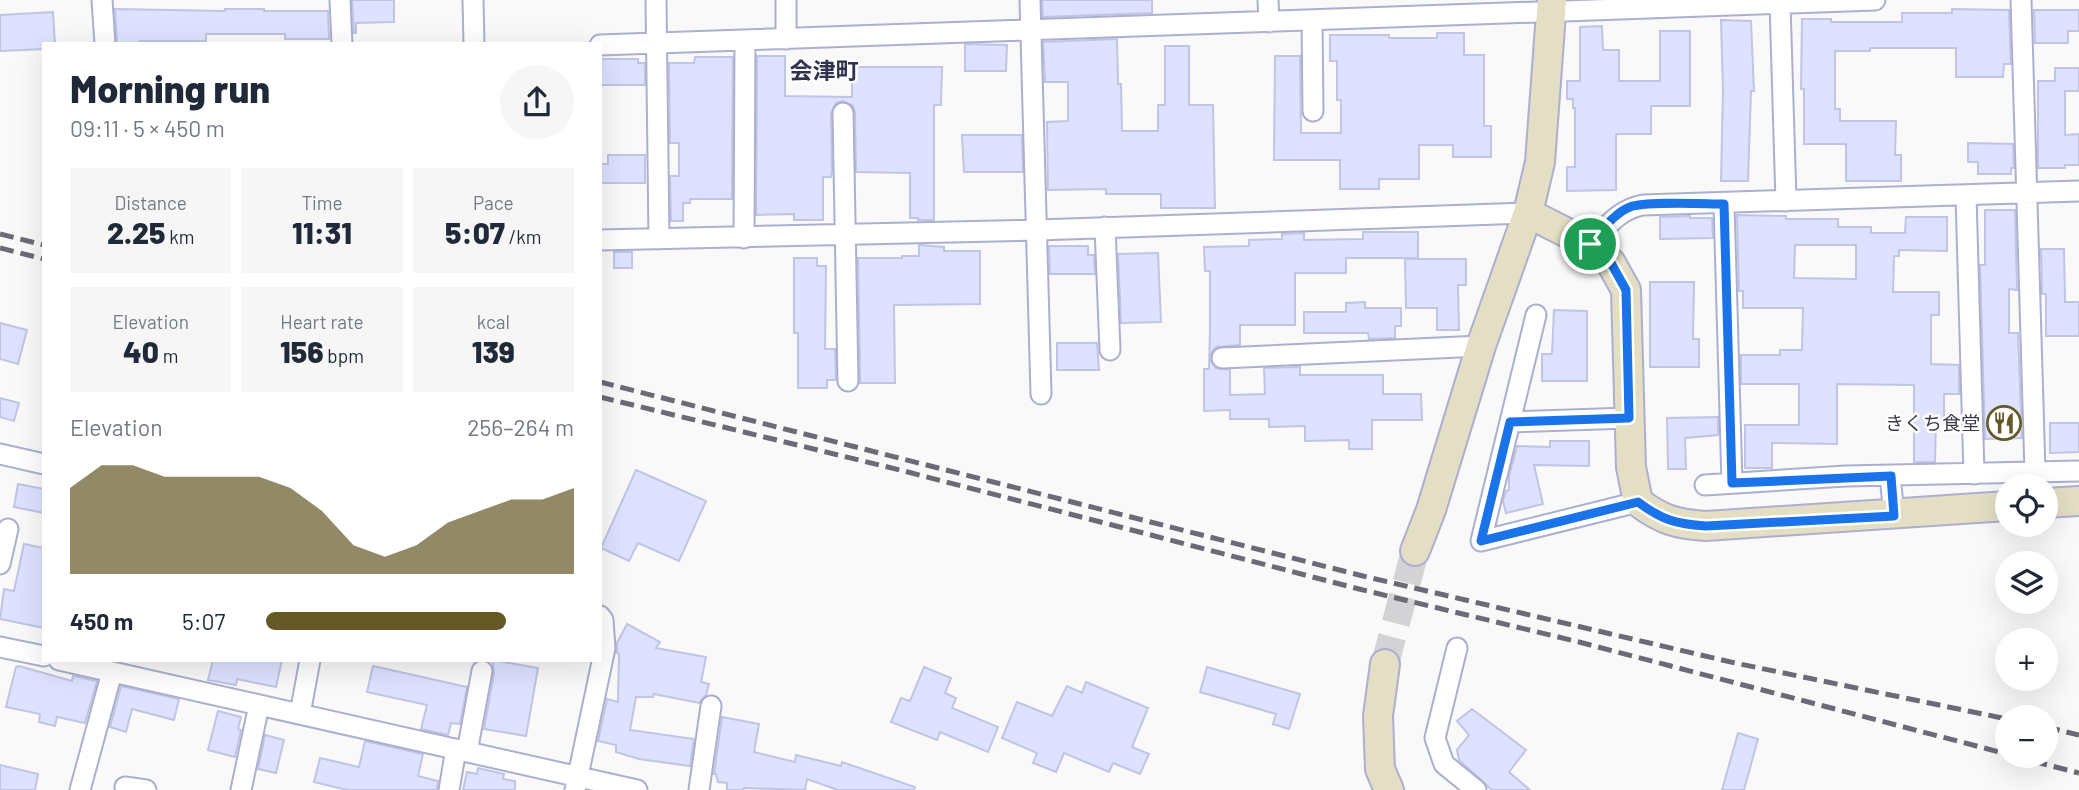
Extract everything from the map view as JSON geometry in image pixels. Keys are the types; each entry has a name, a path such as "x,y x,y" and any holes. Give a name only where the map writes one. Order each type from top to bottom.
{"street":[{"path":"102,0 105,42"},
{"path":"340,0 342,42"},
{"path":"473,0 474,42"},
{"path":"656,0 659,239"},
{"path":"786,0 786,39"},
{"path":"1030,0 1041,394"},
{"path":"1268,0 1269,22"},
{"path":"602,46 1269,22 1316,13 1875,0"},
{"path":"2021,0 2035,472"},
{"path":"1780,3 1786,201"},
{"path":"1415,551 1431,510 1481,346 1528,213 1540,162 1552,6"},
{"path":"1313,111 1316,13"},
{"path":"744,238 745,40"},
{"path":"843,113 848,381"},
{"path":"1590,244 1617,216 1630,207 1643,205 2079,191"},
{"path":"1966,196 1974,474"},
{"path":"1724,204 1732,483"},
{"path":"602,240 1038,230 1528,213 1590,244 1611,263 1626,290 1631,467 1638,502 1659,517 1681,524 1706,526 1894,516 1995,507"},
{"path":"1105,227 1110,350"},
{"path":"1536,315 1481,541 1638,502"},
{"path":"1222,358 1481,346"},
{"path":"1510,422 1629,418"},
{"path":"0,454 42,464"},
{"path":"1705,485 2079,471"},
{"path":"1891,476 1894,516"},
{"path":"2058,502 2079,501"},
{"path":"0,564 8,529"},
{"path":"602,619 602,658"},
{"path":"0,647 42,656"},
{"path":"1457,648 1436,738 1444,764 1476,790"},
{"path":"73,662 109,667 259,705 462,751 577,783 637,790"},
{"path":"300,714 310,662"},
{"path":"577,783 601,662"},
{"path":"1385,664 1378,716 1380,769 1389,790"},
{"path":"80,790 109,667"},
{"path":"449,790 462,751 482,671"},
{"path":"241,790 259,705"},
{"path":"699,790 711,706"},
{"path":"125,787 146,790"}],"building":[{"path":"352,0 394,0 394,22 356,23 354,33"},
{"path":"1042,0 1152,0 1152,13 1043,17"},
{"path":"115,9 328,11 329,39 285,39 285,34 206,34 206,41 117,42"},
{"path":"1952,9 2009,10 2011,64 2004,64 2003,77 1956,77 1956,48 1870,48 1870,51 1835,51 1835,109 1840,109 1840,121 1896,121 1895,155 1901,155 1901,181 1846,181 1846,144 1804,144 1804,89 1801,89 1802,19 1831,19 1831,22 1902,22 1902,13 1952,13"},
{"path":"2034,10 2079,10 2079,31 2068,31 2068,43 2035,43"},
{"path":"53,12 55,42 42,42 42,49 0,51 0,15"},
{"path":"1721,20 1751,21 1754,91 1751,91 1748,181 1721,181"},
{"path":"1602,26 1603,50 1619,50 1619,81 1660,81 1660,31 1690,31 1690,106 1651,106 1651,134 1616,134 1616,190 1567,191 1567,167 1575,167 1575,108 1573,99 1567,99 1567,81 1580,81 1580,27"},
{"path":"1437,33 1464,33 1464,55 1484,55 1484,126 1491,126 1491,157 1453,157 1453,145 1419,145 1419,179 1379,179 1379,189 1340,189 1340,160 1274,160 1275,56 1300,56 1301,133 1341,133 1341,100 1337,100 1337,61 1330,61 1330,35 1437,38"},
{"path":"1117,39 1122,131 1158,131 1158,105 1165,105 1165,46 1189,46 1189,105 1213,105 1215,208 1161,208 1161,194 1106,194 1106,189 1048,190 1047,122 1068,121 1068,82 1045,82 1043,42"},
{"path":"965,44 1007,45 1006,71 965,71"},
{"path":"757,56 785,56 785,96 852,97 852,67 942,67 941,105 934,105 934,220 910,218 910,173 856,172 855,112 853,106 843,101 836,103 831,113 832,172 831,177 823,177 823,220 794,220 794,214 756,215"},
{"path":"695,57 733,57 732,199 690,199 690,203 683,203 683,221 671,221 670,176 679,176 679,143 670,143 669,63 694,63"},
{"path":"602,59 638,59 638,63 645,63 645,85 602,85"},
{"path":"2055,68 2079,68 2079,91 2065,91 2065,135 2079,134 2079,165 2038,168 2038,81 2055,81"},
{"path":"962,135 1022,135 1023,172 964,172"},
{"path":"1968,143 2013,144 2014,168 2011,168 2011,174 1978,174 1978,162 1968,162"},
{"path":"608,155 645,155 645,183 602,183 602,164 608,164"},
{"path":"1985,210 2015,210 2017,290 2009,289 2009,333 2018,333 2022,438 1985,439 1980,265 1985,265"},
{"path":"1737,215 1838,219 1838,227 1871,227 1871,233 1905,233 1906,217 1947,217 1947,251 1899,250 1899,256 1894,256 1893,292 1939,292 1939,315 1931,315 1931,364 1959,365 1959,394 1944,394 1944,420 1936,419 1935,462 1914,462 1914,385 1837,384 1837,444 1772,443 1772,468 1745,468 1745,425 1799,425 1799,384 1741,384 1741,355 1780,355 1780,350 1802,350 1803,308 1743,308 1743,291 1739,291","holes":["1795,245 1856,245 1856,279 1794,278"]},
{"path":"1660,217 1712,218 1713,238 1660,239"},
{"path":"1363,232 1418,232 1418,258 1346,258 1346,273 1295,273 1295,325 1240,325 1240,345 1216,347 1210,359 1216,368 1230,370 1230,395 1265,394 1264,368 1300,367 1300,375 1383,375 1383,394 1421,394 1422,420 1372,420 1372,449 1349,449 1349,440 1305,441 1305,426 1269,427 1269,419 1230,419 1230,410 1204,411 1204,369 1209,369 1210,271 1205,271 1204,247 1249,246 1249,240 1282,239 1282,234 1304,233 1304,240 1363,239"},
{"path":"919,245 944,247 944,251 980,251 980,304 894,305 895,383 860,383 858,258 919,256"},
{"path":"1049,246 1088,246 1088,255 1094,255 1095,274 1050,274"},
{"path":"2041,249 2064,249 2065,302 2079,302 2079,336 2046,336 2046,294 2042,294"},
{"path":"614,252 632,252 632,268 614,268"},
{"path":"1158,253 1161,322 1121,323 1118,254"},
{"path":"794,258 817,258 817,266 826,266 825,349 835,349 836,380 827,380 827,388 798,388 798,333 794,333"},
{"path":"1405,259 1466,259 1466,285 1458,285 1459,330 1437,330 1437,308 1406,308"},
{"path":"1650,282 1694,282 1693,339 1699,339 1699,367 1650,367"},
{"path":"1365,302 1365,308 1401,308 1401,326 1395,326 1395,338 1369,339 1368,333 1304,333 1304,312 1346,312 1346,303"},
{"path":"1554,310 1587,311 1587,381 1542,381 1542,354 1552,354"},
{"path":"0,323 27,330 18,364 0,359"},
{"path":"1057,343 1097,343 1099,370 1057,370"},
{"path":"0,398 19,403 14,421 0,417"},
{"path":"1718,417 1718,435 1685,438 1686,469 1668,469 1667,418"},
{"path":"2050,423 2079,423 2079,452 2050,453"},
{"path":"1550,441 1589,441 1589,466 1534,465 1543,504 1506,513 1503,501 1506,491 1509,490 1509,476 1517,446 1550,447"},
{"path":"636,470 706,501 679,561 638,543 629,561 602,548"},
{"path":"18,484 42,489 42,513 14,507"},
{"path":"24,544 42,548 42,628 0,619 4,589 14,591"},
{"path":"627,624 660,642 656,648 706,657 701,682 709,684 706,695 699,703 654,694 653,697 636,697 630,730 694,739 690,766 639,759 616,752 616,745 598,741 607,699 618,702 617,643"},
{"path":"212,662 282,662 276,687 237,679 236,685 208,680"},
{"path":"492,662 538,668 526,736 484,729 494,673"},
{"path":"373,666 467,687 460,724 451,723 448,735 421,729 427,705 367,692"},
{"path":"16,667 72,681 73,676 97,681 85,723 57,717 55,726 39,722 40,714 6,707"},
{"path":"924,667 951,678 945,693 956,698 952,708 998,727 988,752 940,732 937,740 891,722 901,698 910,701"},
{"path":"1207,667 1300,694 1289,729 1273,724 1276,714 1200,692"},
{"path":"1086,682 1148,708 1132,747 1149,754 1140,774 1113,763 1109,772 1064,753 1056,772 1033,763 1037,753 1002,738 1017,702 1052,716 1067,686 1082,693"},
{"path":"121,686 179,699 174,720 132,709 126,732 110,727"},
{"path":"1472,709 1526,750 1509,772 1530,790 1492,790 1459,760 1457,750 1469,735 1457,721"},
{"path":"218,711 241,717 235,757 208,750"},
{"path":"722,717 759,724 754,752 795,762 796,755 841,766 842,762 915,787 914,790 838,790 807,779 805,790 727,790 727,783 718,782 714,774"},
{"path":"1738,733 1758,739 1744,790 1722,790"},
{"path":"265,735 284,740 276,773 258,769"},
{"path":"365,741 423,754 418,776 438,781 437,790 347,790 314,782 320,758 359,767"},
{"path":"0,765 38,774 35,790 0,790"},
{"path":"478,768 504,774 503,779 515,781 515,790 463,790 467,772 477,774"}],"tunnel":[{"path":"1385,664 1415,551"}],"railway":[{"path":"0,234 42,244"},
{"path":"0,248 42,258"},
{"path":"602,383 1363,576 1735,663 1995,717"},
{"path":"602,397 1579,642 1995,751"},
{"path":"2058,730 2079,735"},
{"path":"2058,768 2079,773"}],"place":[{"name":"きくち食堂","path":"2004,423"}],"district":[{"name":"会津町","path":"824,71"}],"route":[{"path":"1724,204 1732,483 1891,476 1894,516 1706,526 1681,524 1659,517 1638,502 1481,541 1510,422 1629,418 1626,290 1611,263 1590,244 1617,216 1630,207 1724,204"}]}
